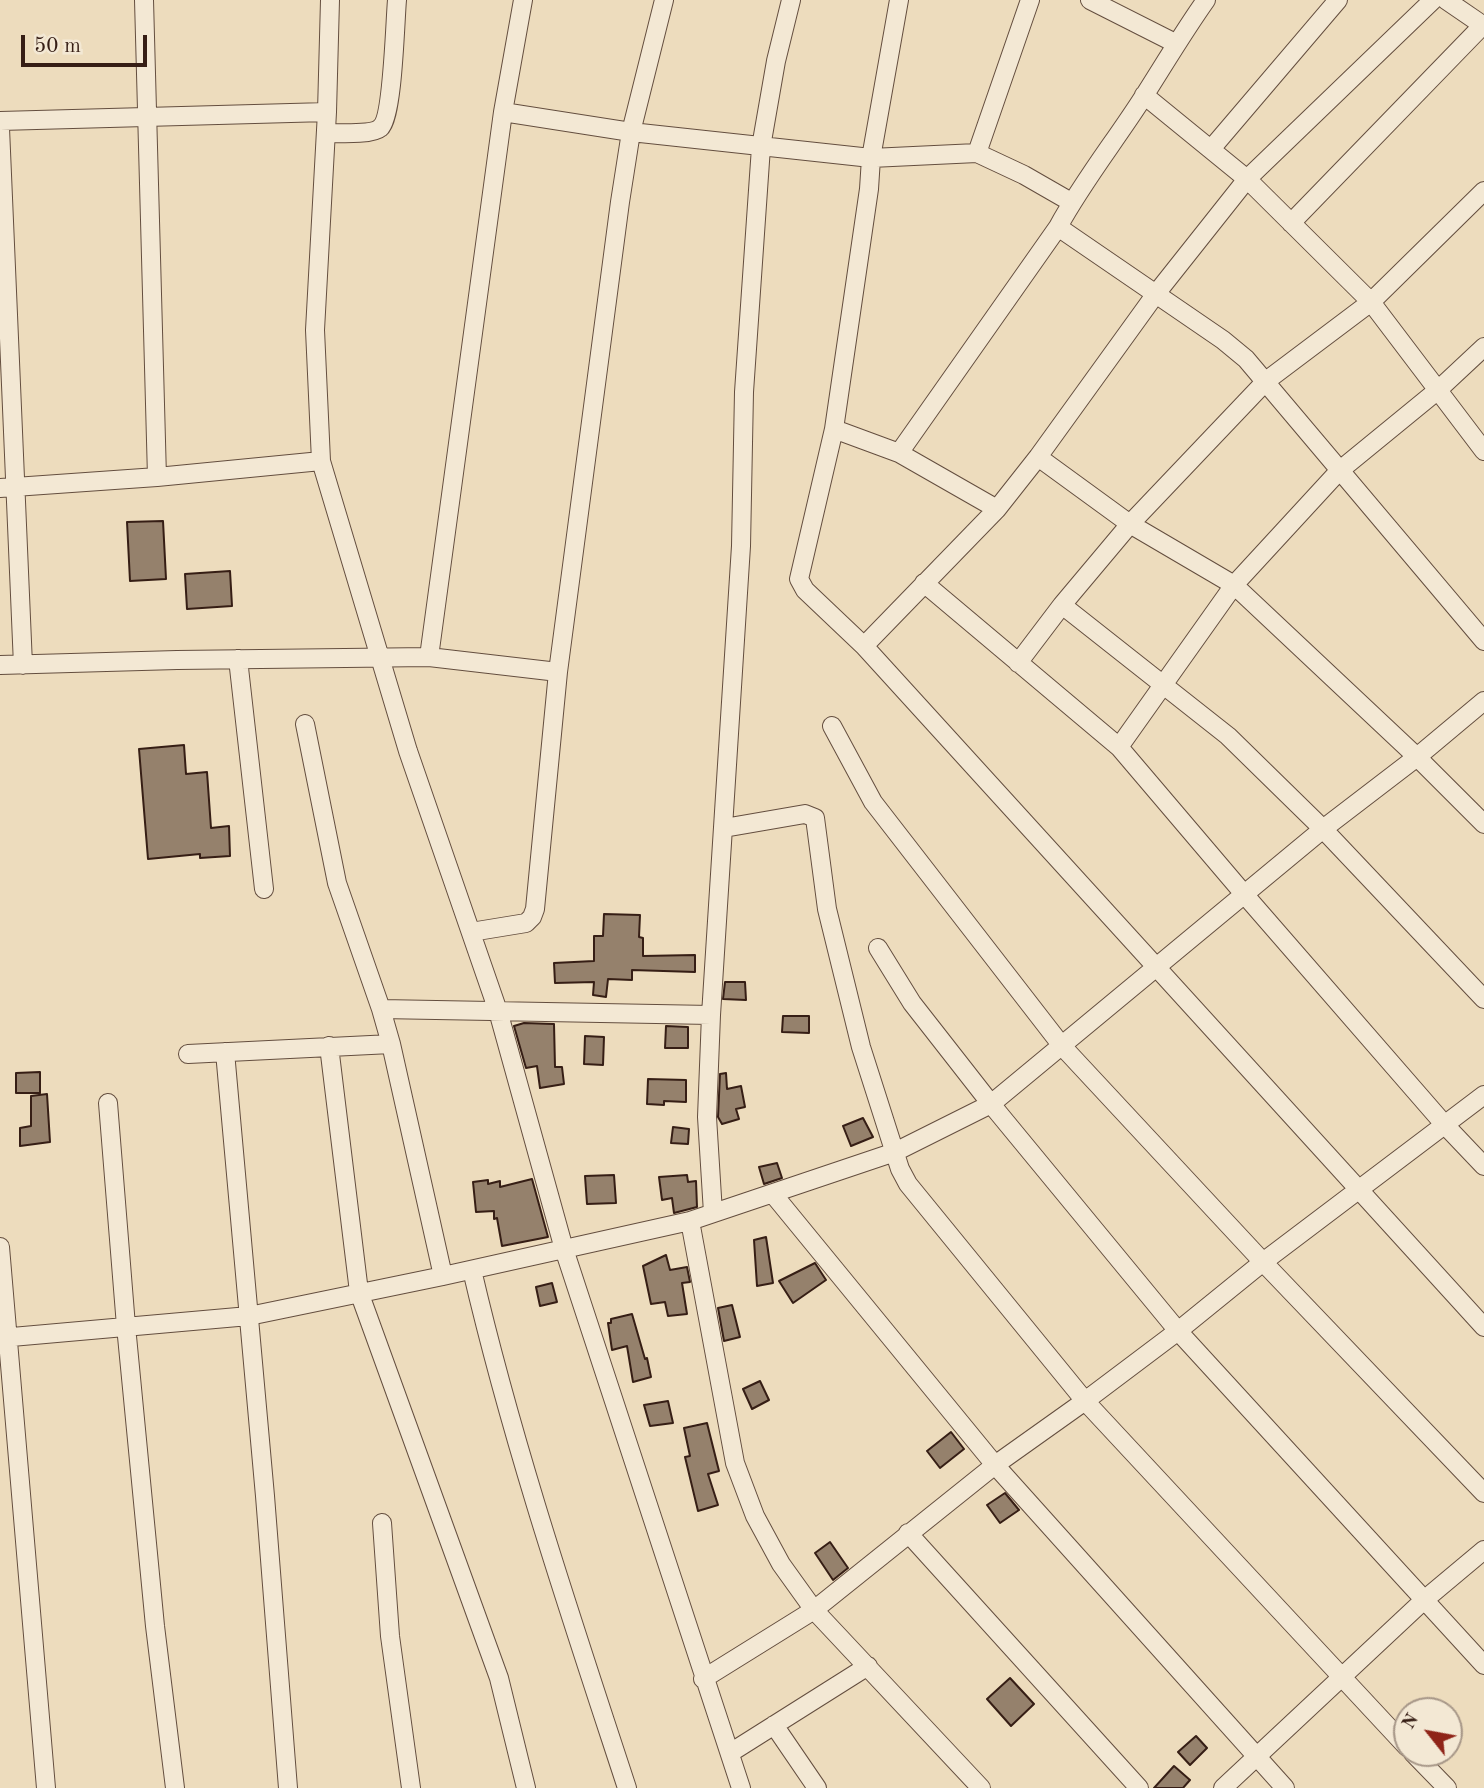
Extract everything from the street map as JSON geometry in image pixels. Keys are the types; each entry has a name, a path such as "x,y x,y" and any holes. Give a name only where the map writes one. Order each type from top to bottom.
{"street":[{"path":"144,0 158,477"},
{"path":"330,0 327,113 315,330 321,461 408,751 498,1011 564,1249 741,1788"},
{"path":"326,134 375,131 385,122 397,0"},
{"path":"429,657 503,112 523,0"},
{"path":"471,932 526,923 533,917 535,909 558,672 618,216 631,132 664,0"},
{"path":"713,1213 706,1117 741,545 744,392 761,147 776,61 791,0"},
{"path":"899,0 871,158 869,189 834,429 799,579 804,590 864,646 1484,1327"},
{"path":"976,153 1030,0"},
{"path":"1090,0 1175,43"},
{"path":"899,453 1058,227 1071,202 1206,0"},
{"path":"1211,149 1338,0"},
{"path":"864,646 997,509 1155,295 1247,179 1433,0"},
{"path":"1292,223 1483,25 1446,0"},
{"path":"1144,95 1247,179 1371,302 1482,444"},
{"path":"503,112 631,132 871,158 976,153 1024,175 1071,202"},
{"path":"0,121 327,113"},
{"path":"0,128 8,488 23,665"},
{"path":"1018,663 1062,605 1130,524 1266,381 1371,302 1484,191"},
{"path":"1058,227 1223,340 1246,359 1484,641"},
{"path":"1119,747 1234,585 1339,471 1438,390 1484,347"},
{"path":"834,429 899,453 997,509"},
{"path":"1038,457 1130,524 1234,585 1417,757 1484,824"},
{"path":"8,488 321,461"},
{"path":"924,583 1119,747 1444,1124 1484,1166"},
{"path":"1062,605 1228,736 1323,829 1484,999"},
{"path":"0,665 429,657 558,672"},
{"path":"238,659 264,889"},
{"path":"3,1338 249,1316 472,1270 690,1221 894,1152 990,1104 1323,829 1417,757 1484,701"},
{"path":"305,724 337,883 391,1044 443,1276"},
{"path":"832,726 873,802 1062,1046 1263,1262 1484,1493"},
{"path":"724,828 805,814 815,818 830,922 860,1047 894,1152 908,1184 1086,1401 1393,1732"},
{"path":"878,948 912,1003 990,1104 1178,1331 1484,1665"},
{"path":"381,1009 711,1015"},
{"path":"188,1054 391,1044"},
{"path":"329,1046 359,1292 499,1678 526,1788"},
{"path":"225,1052 288,1788"},
{"path":"703,1679 814,1610 995,1465 1086,1401 1263,1262 1484,1095"},
{"path":"108,1103 155,1626 175,1788"},
{"path":"773,1194 995,1465 1285,1788"},
{"path":"690,1221 735,1463 755,1516 781,1564 814,1610 981,1788"},
{"path":"0,1247 3,1338 46,1788"},
{"path":"472,1270 493,1359 529,1482 627,1788"},
{"path":"382,1522 390,1636 411,1788"},
{"path":"908,1533 1139,1788"},
{"path":"1223,1788 1423,1601 1484,1550"},
{"path":"730,1753 868,1666"},
{"path":"774,1725 817,1788"},
{"path":"1427,1767 1447,1788"}],"building":[{"path":"163,521 166,579 130,581 127,522"},
{"path":"230,571 232,606 187,609 185,574"},
{"path":"184,745 186,774 207,772 211,828 229,826 230,856 200,858 200,854 148,859 139,749"},
{"path":"604,914 640,915 639,937 643,938 643,956 695,955 695,972 632,970 632,980 608,979 606,997 593,995 594,982 555,983 554,963 594,961 594,936 603,936"},
{"path":"725,982 745,982 746,1000 723,999"},
{"path":"783,1016 809,1016 809,1033 782,1032"},
{"path":"524,1023 554,1024 555,1067 562,1067 564,1084 540,1088 537,1066 526,1068 514,1026"},
{"path":"666,1026 688,1027 688,1048 665,1048"},
{"path":"585,1036 604,1037 603,1065 584,1064"},
{"path":"40,1072 40,1093 16,1093 16,1073"},
{"path":"726,1073 727,1089 741,1086 745,1107 736,1109 739,1119 722,1124 718,1117 720,1074"},
{"path":"648,1079 686,1080 686,1102 664,1101 664,1105 647,1104"},
{"path":"47,1094 50,1142 20,1146 20,1128 31,1126 31,1096"},
{"path":"863,1118 873,1137 851,1146 843,1126"},
{"path":"673,1127 689,1129 688,1144 671,1143"},
{"path":"777,1163 782,1178 764,1184 759,1167"},
{"path":"614,1175 616,1203 587,1204 585,1176"},
{"path":"687,1175 688,1182 696,1181 697,1207 674,1213 672,1198 662,1200 659,1177"},
{"path":"532,1179 548,1237 502,1246 494,1211 476,1212 473,1182 488,1180 488,1184 500,1181 500,1187"},
{"path":"766,1237 773,1283 757,1286 754,1240"},
{"path":"666,1255 670,1270 687,1267 690,1282 682,1283 687,1314 668,1316 665,1302 651,1304 643,1266"},
{"path":"815,1263 826,1280 793,1303 779,1281"},
{"path":"552,1283 557,1302 540,1306 536,1287"},
{"path":"732,1305 740,1337 724,1341 718,1308"},
{"path":"632,1314 651,1377 633,1382 627,1346 612,1350 608,1323 611,1323 611,1319"},
{"path":"760,1381 769,1400 752,1409 743,1389"},
{"path":"668,1401 673,1423 650,1426 644,1405"},
{"path":"707,1423 719,1471 708,1474 718,1505 698,1511 685,1457 690,1456 684,1428"},
{"path":"951,1432 964,1449 940,1468 927,1451"},
{"path":"1005,1493 1019,1510 1000,1523 987,1505"},
{"path":"830,1542 848,1568 833,1580 815,1553"},
{"path":"1010,1678 1034,1704 1011,1726 987,1699"},
{"path":"1196,1736 1207,1748 1190,1765 1178,1752"},
{"path":"1174,1766 1190,1780 1183,1788 1154,1788"}]}
